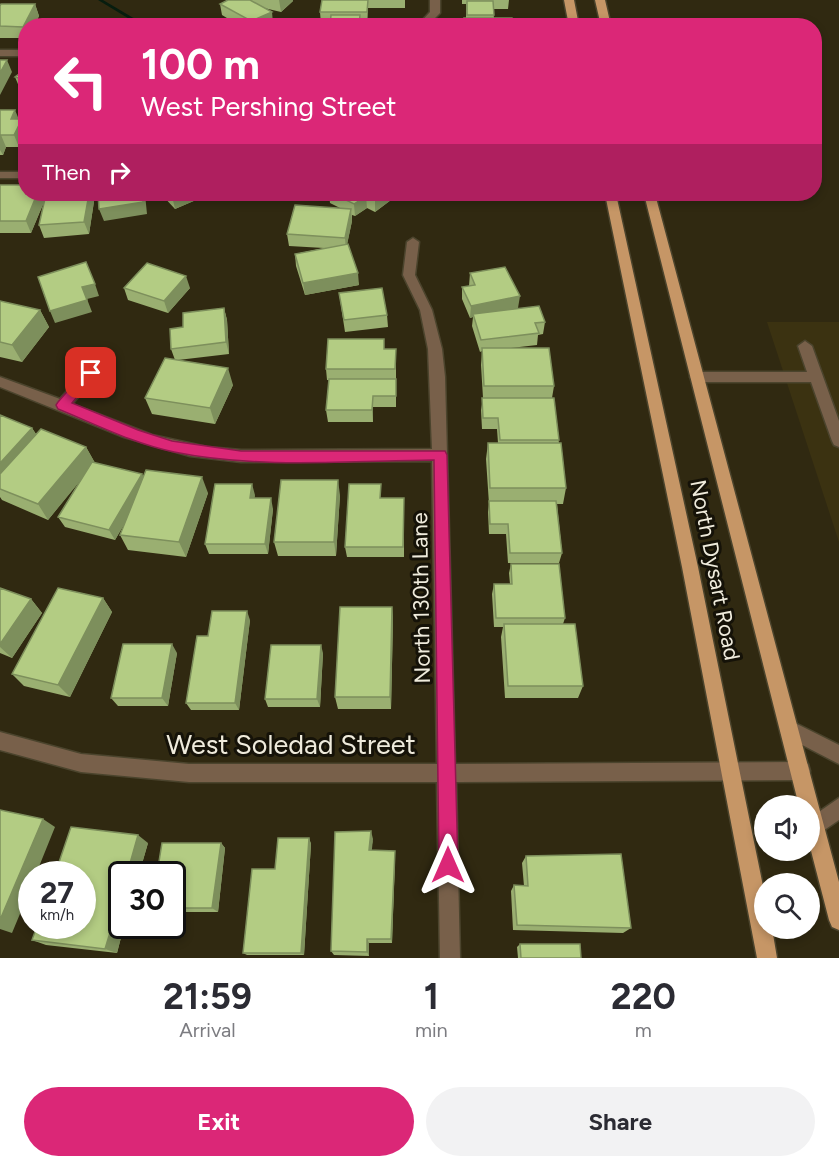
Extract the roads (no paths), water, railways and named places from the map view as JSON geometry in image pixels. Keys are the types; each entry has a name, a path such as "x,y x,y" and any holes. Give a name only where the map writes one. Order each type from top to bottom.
{"main road":[{"path":"569,0 572,18"},
{"path":"600,0 604,18"},
{"name":"North Dysart Road","path":"612,201 652,384 767,958"},
{"name":"North Dysart Road","path":"651,201 807,795"},
{"name":"North Dysart Road","path":"820,848 839,920"}],"street":[{"path":"430,18 435,13 435,0"},
{"path":"0,53 18,53"},
{"path":"0,175 18,175"},
{"name":"North 130th Lane","path":"413,242 409,275 426,310 435,349 441,455 450,958"},
{"path":"805,346 839,441"},
{"path":"63,405 105,357"},
{"path":"697,378 816,377"},
{"path":"0,382 172,447 241,456 441,455"},
{"path":"789,729 839,755"},
{"name":"West Soledad Street","path":"0,741 81,763 136,770 189,773 801,771"},
{"path":"820,812 839,808"}],"waterway":[{"path":"100,0 131,18"}]}
